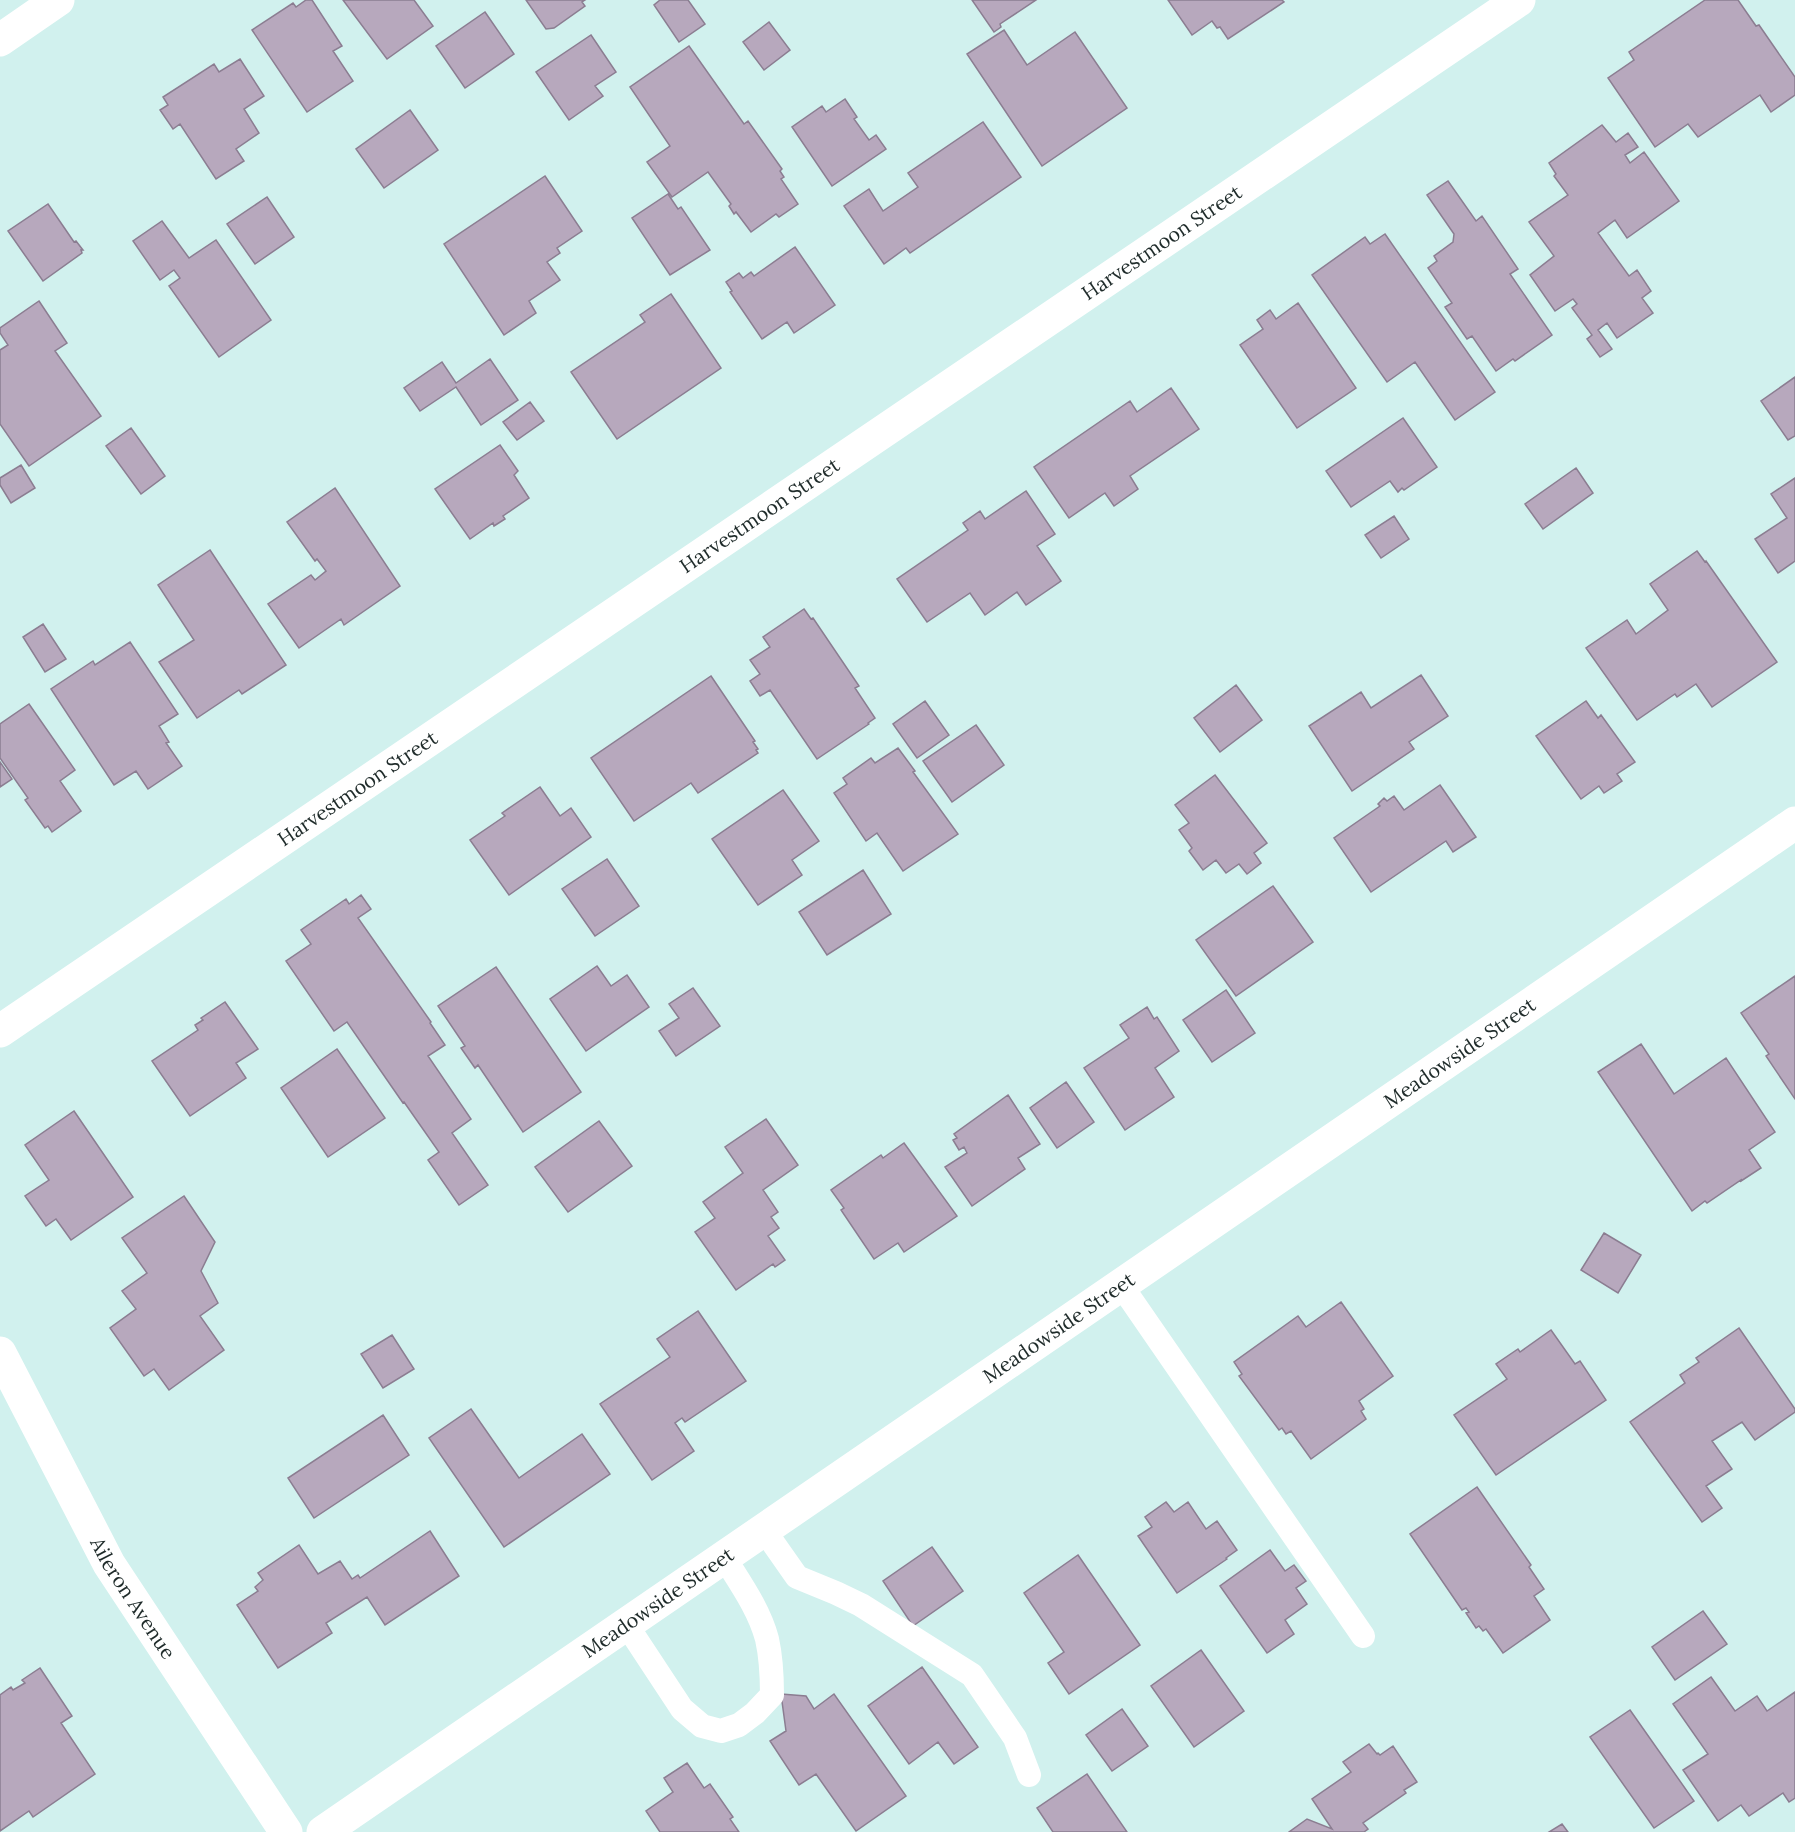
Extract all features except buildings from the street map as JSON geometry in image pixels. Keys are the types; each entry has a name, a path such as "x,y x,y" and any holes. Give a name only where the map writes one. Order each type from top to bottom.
{"street":[{"path":"0,40 58,0"},
{"name":"Harvestmoon Street","path":"0,1031 1519,0"},
{"name":"Meadowside Street","path":"323,1832 1795,823"},
{"name":"Aileron Avenue","path":"0,1353 109,1564 286,1832"}],"lane":[{"path":"1121,1285 1363,1636"},
{"path":"764,1530 797,1577 861,1605 972,1675 1015,1738 1029,1775"},
{"path":"626,1624 682,1709 702,1726 721,1731 739,1725 755,1713 771,1695 772,1673 767,1639 754,1607 724,1557"}]}
